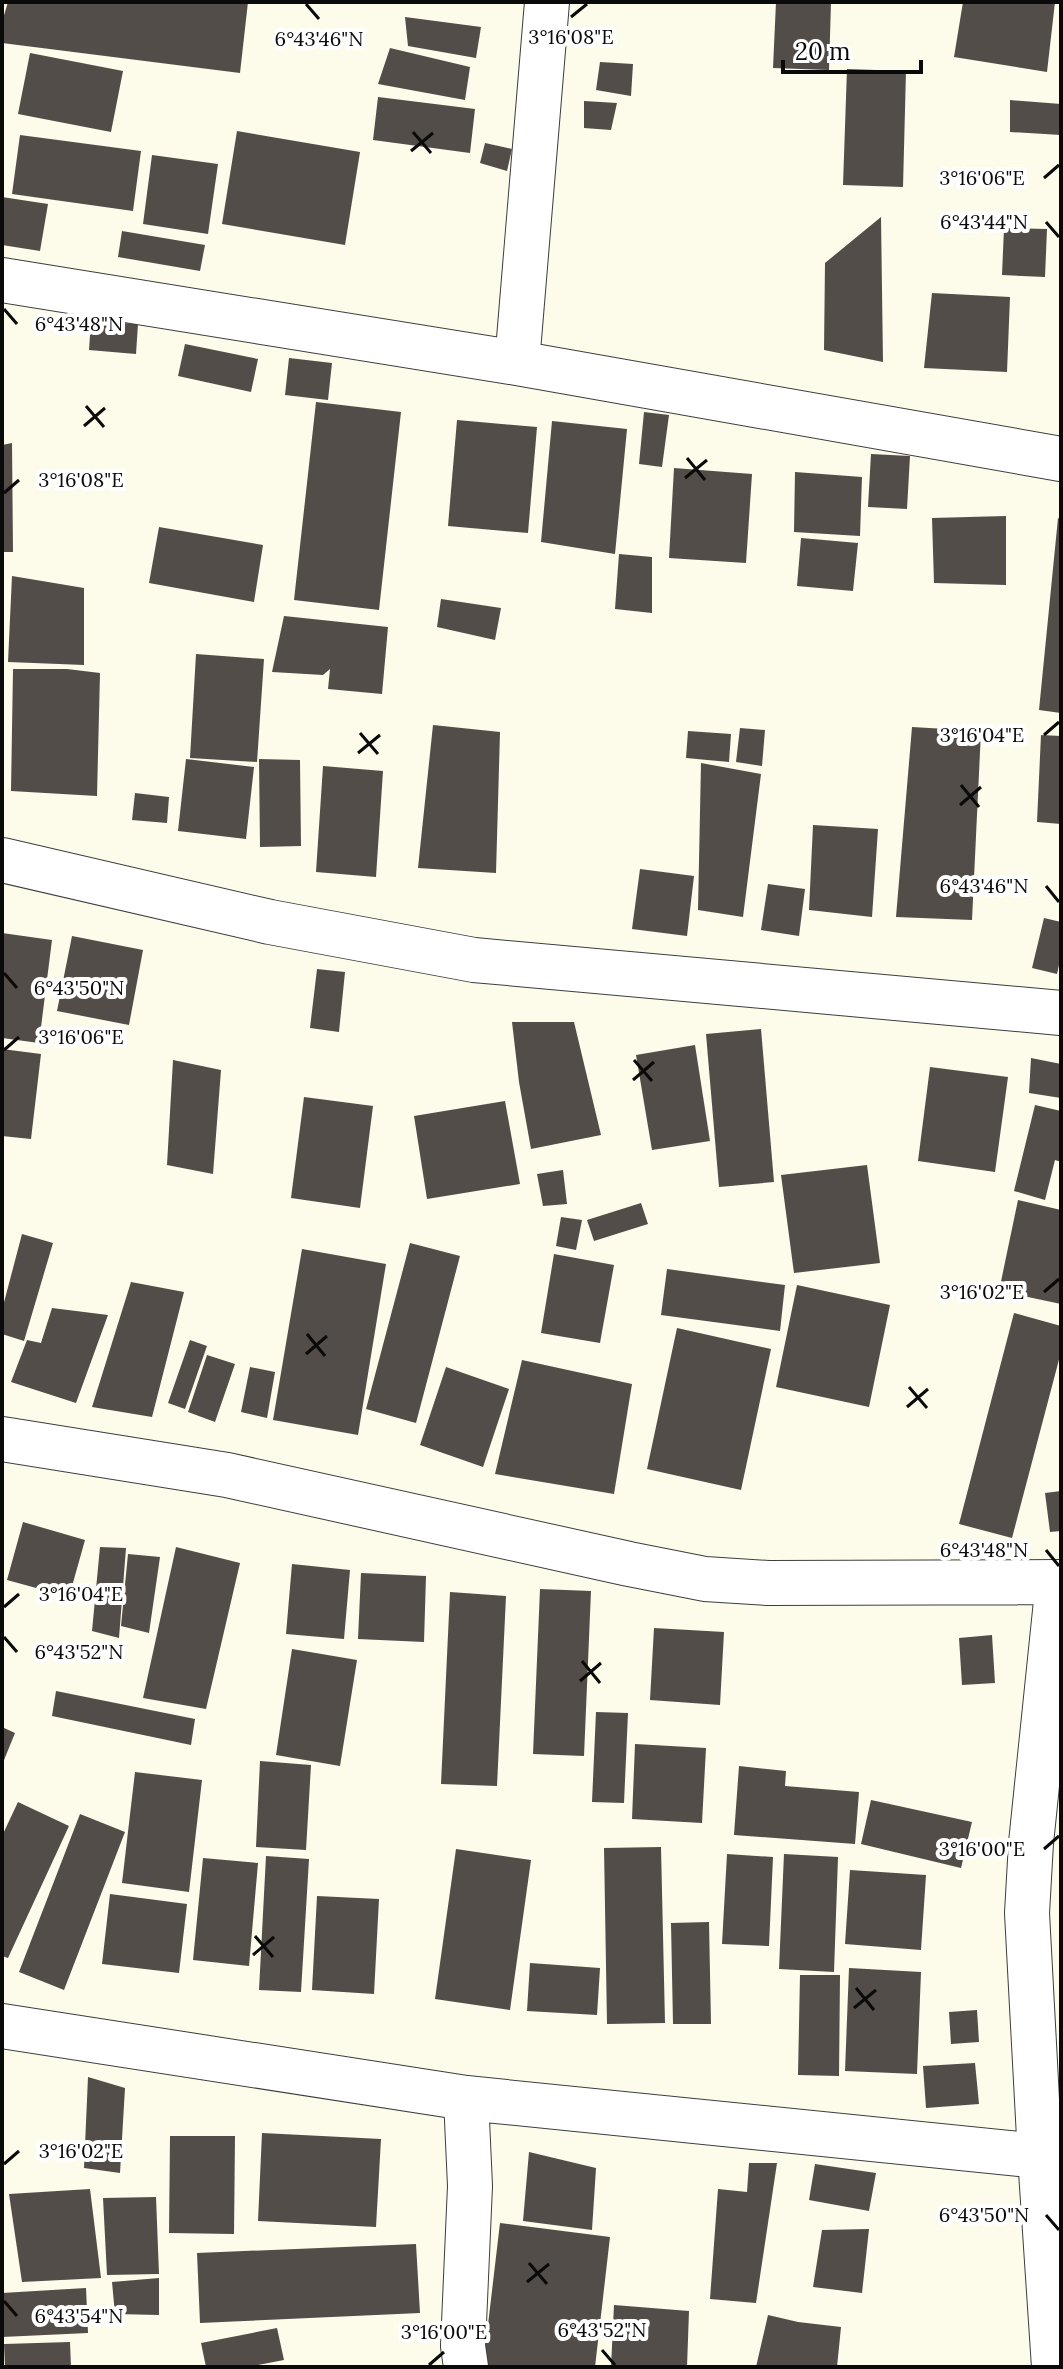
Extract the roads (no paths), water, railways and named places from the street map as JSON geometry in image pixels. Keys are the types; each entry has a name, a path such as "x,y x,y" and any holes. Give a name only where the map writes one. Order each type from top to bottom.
{"street":[{"path":"517,363 547,2"},
{"path":"2,280 517,363 1061,459"},
{"path":"2,860 270,922 474,960 1061,1013"},
{"path":"2,1439 227,1475 705,1579 768,1583 1059,1582 1031,1843 1027,1913 1054,2367"},
{"path":"2,2026 466,2098 1040,2156"},
{"path":"466,2098 470,2186 463,2346 466,2367"}]}
